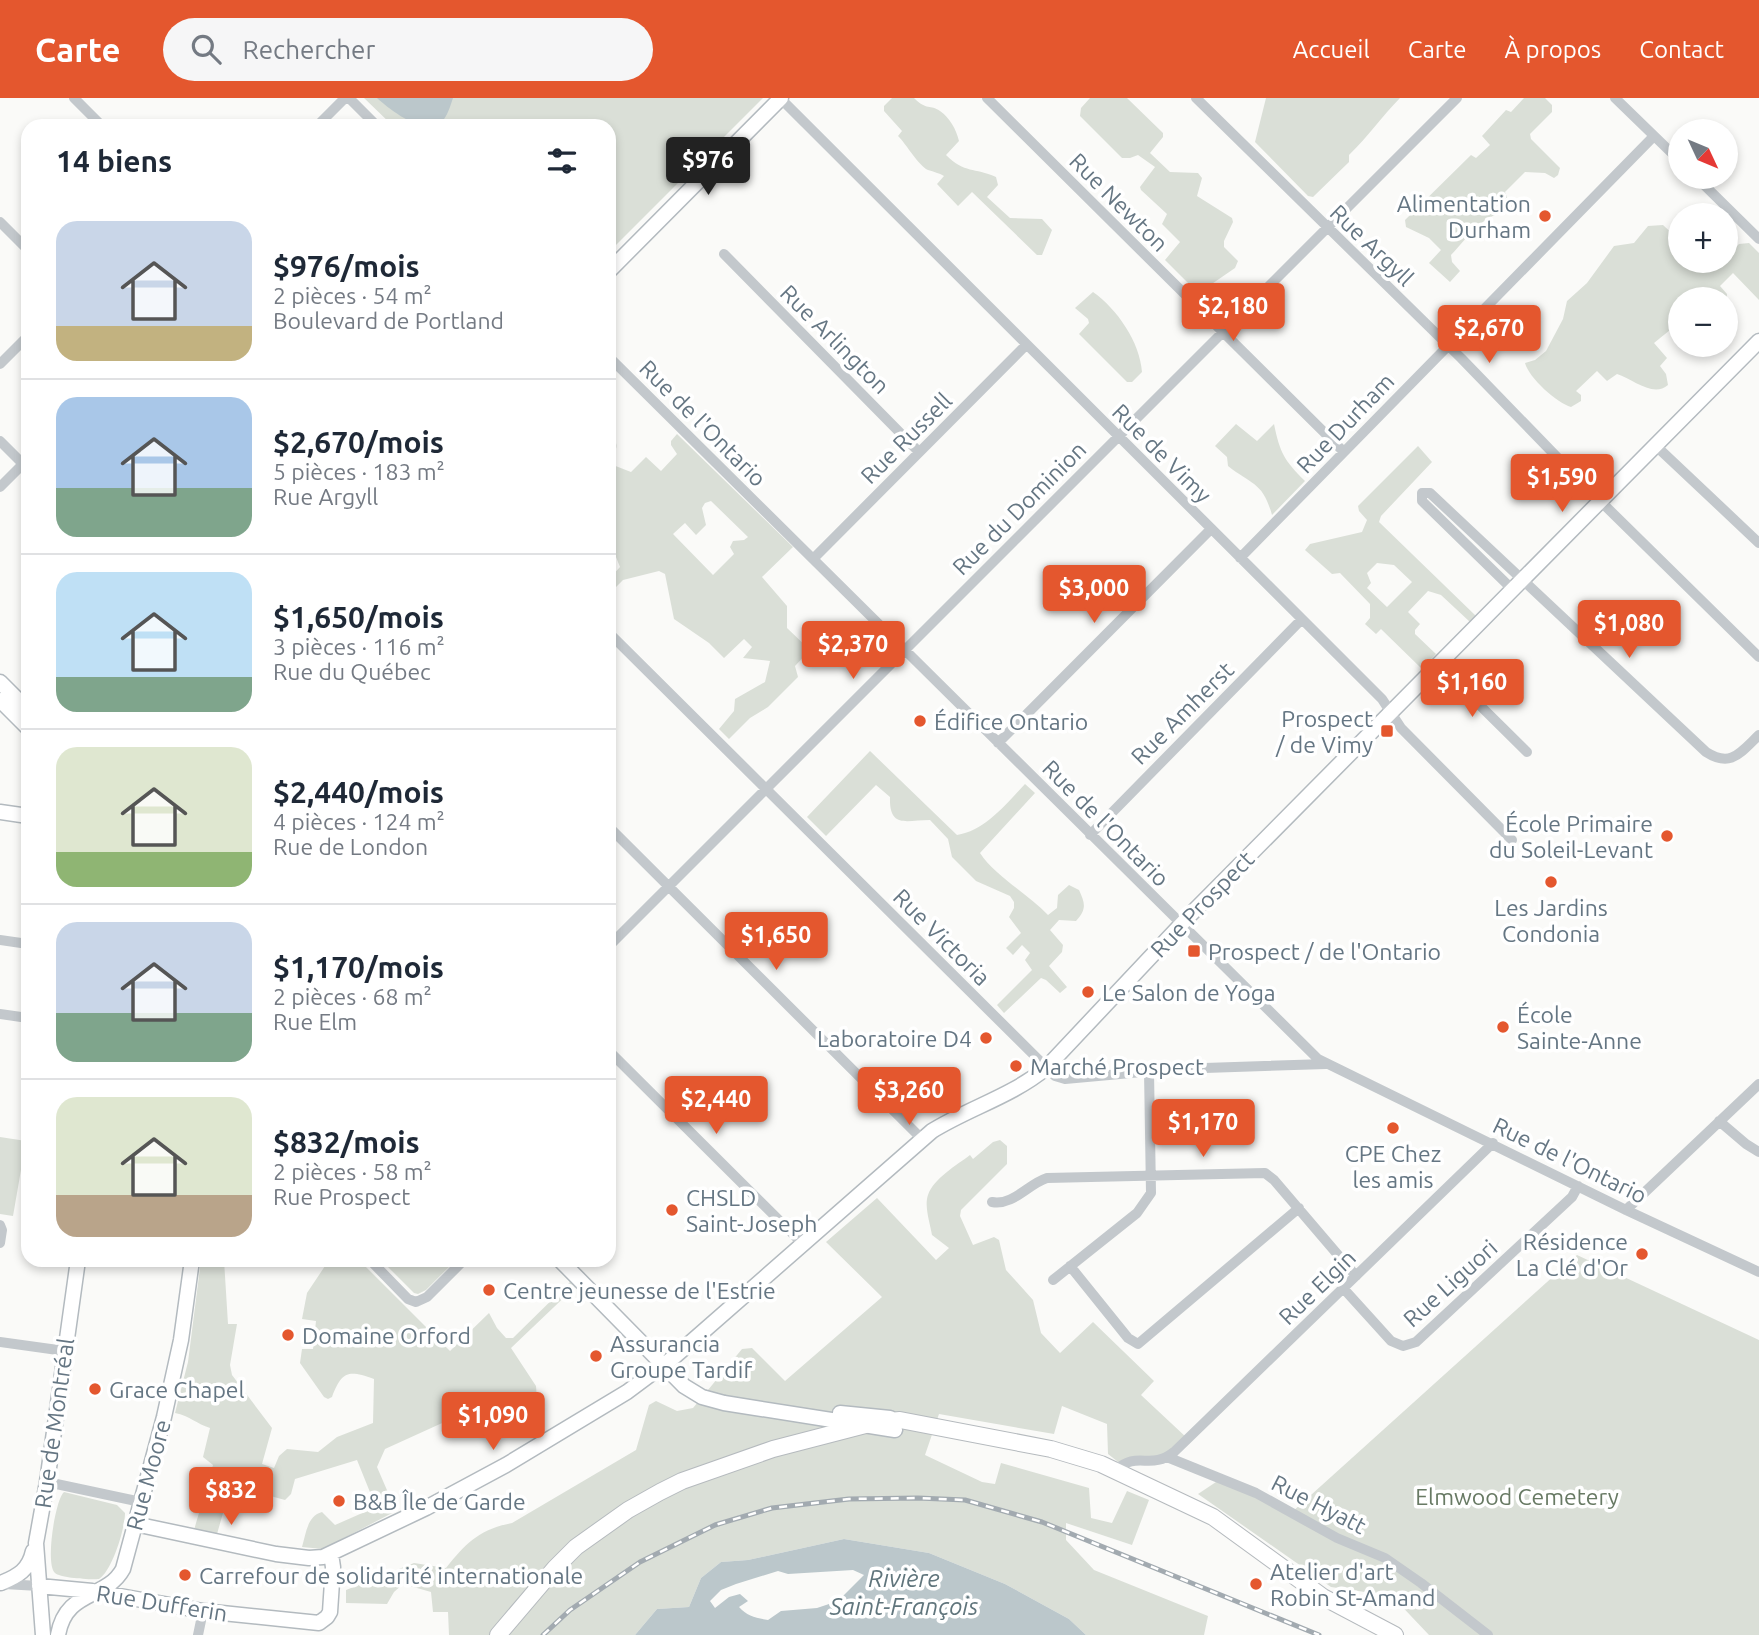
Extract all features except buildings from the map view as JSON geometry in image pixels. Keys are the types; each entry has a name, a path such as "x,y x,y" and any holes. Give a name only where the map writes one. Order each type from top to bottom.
{"main road":[{"path":"498,1635 555,1568 576,1548 628,1510 682,1481 774,1449 885,1420 897,1425"},
{"path":"734,1464 897,1425 940,1426 994,1440 1060,1451 1116,1470 1213,1517 1323,1597 1395,1635"}],"street":[{"path":"74,98 95,119"},
{"path":"324,119 347,98 370,119"},
{"path":"616,264 781,98"},
{"name":"Rue de Vimy","path":"781,98 1382,699 1401,728 1512,839"},
{"name":"Rue Newton","path":"987,98 1344,452"},
{"name":"Rue Argyll","path":"1196,98 1448,346 1600,501 1758,653"},
{"name":"Rue du Dominion","path":"616,939 1457,98"},
{"path":"1615,98 1668,149"},
{"name":"Rue Durham","path":"1240,558 1654,136"},
{"path":"1708,189 1759,239"},
{"path":"0,222 21,243"},
{"name":"Rue Arlington","path":"724,254 919,452"},
{"name":"Rue Prospect","path":"135,1524 299,1558 316,1559 331,1554 506,1465 602,1408 664,1365 922,1139 959,1115 1017,1088 1046,1068 1181,924 1759,341"},
{"path":"0,364 21,343"},
{"name":"Rue Russell","path":"813,559 1026,345"},
{"name":"Rue de l'Ontario","path":"616,363 1311,1053 1327,1064 1759,1272"},
{"path":"0,441 21,462"},
{"path":"1655,445 1759,543"},
{"path":"0,487 21,469"},
{"path":"1517,585 1430,493 1422,493 1422,501 1517,585 1706,752 1717,759 1729,760 1759,735"},
{"path":"998,743 1211,529"},
{"name":"Rue Amherst","path":"1090,835 1302,619"},
{"name":"Rue Victoria","path":"616,640 1060,1079 1149,1071 1327,1064"},
{"path":"1438,664 1527,752"},
{"path":"0,682 21,703"},
{"path":"0,700 21,721"},
{"path":"2,812 21,811"},
{"path":"2,812 21,815"},
{"path":"616,834 922,1139"},
{"path":"0,940 21,943"},
{"path":"0,1014 21,1017"},
{"path":"616,1058 802,1243"},
{"path":"1053,1280 1142,1208 1151,1193 1149,1071"},
{"path":"1626,1210 1759,1084"},
{"path":"1719,1121 1759,1152"},
{"name":"Rue Elgin","path":"1167,1458 1493,1143"},
{"path":"992,1202 1005,1203 1033,1183 1047,1178 1265,1173 1356,1276"},
{"name":"Rue Liguori","path":"1343,1288 1391,1341 1403,1346 1416,1342 1572,1197 1578,1186"},
{"path":"1070,1266 1128,1338 1138,1344 1298,1208"},
{"path":"0,1224 0,1243"},
{"name":"Rue de Montréal","path":"43,1635 36,1543 77,1267"},
{"name":"Rue Moore","path":"58,1635 59,1627 76,1601 105,1587 119,1576 164,1418 181,1340 191,1267"},
{"path":"377,1267 408,1299 416,1303 427,1297 457,1267"},
{"path":"567,1267 684,1386 702,1397 723,1403 866,1425"},
{"path":"0,1342 65,1351"},
{"path":"790,1413 837,1413 897,1425"},
{"name":"Rue Hyatt","path":"1116,1470 1128,1461 1158,1462 1167,1458 1256,1493 1337,1538 1385,1558 1422,1583 1488,1635"},
{"path":"47,1482 141,1502"},
{"path":"1,1583 24,1571 30,1563 36,1543"},
{"name":"Rue Dufferin","path":"1,1583 92,1591 203,1611 313,1623 324,1621 330,1612 333,1567 331,1554"},
{"path":"198,1635 203,1611"}],"green space":[{"path":"364,98 763,98 616,245 616,119 386,119"},
{"path":"892,98 914,98 947,117 959,141 946,155 964,168 996,177 998,185 987,197 1010,218 1042,219 1052,230 1042,255 1037,255 972,192 958,206 937,184 944,176 924,167 898,136 902,131 884,111 884,106"},
{"path":"1090,98 1127,98 1163,133 1163,137 1150,153 1170,172 1198,173 1202,178 1197,196 1232,218 1224,247 1238,261 1235,268 1203,290 1189,284 1165,260 1180,242 1162,224 1167,214 1140,187 1155,167 1138,155 1122,158 1080,116 1081,108"},
{"path":"1266,98 1400,98 1349,155 1349,162 1313,197 1308,196 1255,142"},
{"path":"1524,98 1545,98 1552,105 1552,112 1530,134 1531,139 1560,168 1558,175 1554,178 1545,173 1525,172 1505,192 1516,208 1485,220 1451,255 1452,262 1460,271 1450,282 1429,263 1441,250 1429,238 1406,227 1405,220 1471,155 1476,158 1490,145 1482,136 1506,110 1511,112"},
{"path":"1663,225 1668,230 1668,273 1733,273 1721,287 1668,287 1668,332 1654,343 1667,358 1660,366 1666,374 1668,385 1649,389 1617,374 1607,381 1597,371 1576,391 1581,395 1581,401 1571,407 1565,405 1538,382 1525,363 1535,360 1546,351 1563,319 1567,301 1587,283 1614,246 1634,243 1648,226"},
{"path":"1749,243 1759,253 1759,300 1733,273 1738,273 1739,244"},
{"path":"1093,292 1119,317 1137,349 1142,372 1132,382 1127,382 1079,334 1089,323 1075,308"},
{"path":"1236,424 1257,441 1274,424 1284,456 1305,481 1272,515 1265,496 1250,481 1228,466 1227,457 1215,446"},
{"path":"677,434 793,547 762,577 787,606 787,628 810,650 795,666 798,677 768,707 750,718 729,739 719,729 734,711 735,699 765,682 770,661 743,658 752,647 744,639 724,658 709,643 674,619 665,574 659,571 623,580 616,587 616,571 620,567 616,557 616,466 631,472 646,457 661,471 677,454 671,441","holes":["711,501 748,537 733,541 730,547 734,554 713,575 673,534 685,523 696,535 706,525 702,508 705,503"]},
{"path":"1418,446 1432,462 1381,516 1379,522 1476,616 1470,622 1441,595 1428,591 1408,612 1420,624 1415,634 1436,654 1422,669 1381,629 1376,634 1365,624 1370,618 1370,604 1340,573 1332,574 1305,550 1310,544 1362,532 1367,520 1358,506","holes":["1377,563 1394,565 1412,582 1387,607 1367,588 1371,583 1367,573"]},
{"path":"870,751 957,835 986,822 1025,784 1035,793 980,853 994,869 1048,915 1057,908 1058,895 1069,885 1079,890 1084,906 1080,917 1076,921 1059,920 1050,930 1063,945 1062,952 1049,966 1067,987 1060,993 1041,978 1004,1013 997,1005 1032,970 1025,960 1030,953 1022,945 1013,955 1006,948 1021,933 1009,917 1014,902 1010,896 976,881 952,857 948,839 930,820 907,821 896,818 890,807 890,797 876,785 826,836 807,817"},
{"path":"0,1137 21,1140 21,1170 13,1216 0,1214"},
{"path":"1000,1140 1007,1146 1007,1164 961,1210 960,1216 973,1245 994,1237 999,1240 1006,1270 1033,1300 1041,1333 1060,1353 1093,1322 1154,1381 1141,1395 1187,1438 1174,1452 1122,1465 1108,1454 1107,1424 1062,1406 1054,1434 939,1414 925,1455 982,1482 995,1484 1001,1463 1089,1488 1091,1518 1112,1523 1127,1491 1149,1500 1132,1545 1066,1523 1066,1540 1094,1570 1208,1616 1204,1635 1086,1635 1069,1619 1005,1584 929,1553 844,1539 748,1560 721,1562 701,1578 689,1607 657,1609 635,1635 449,1635 448,1612 433,1612 431,1592 403,1584 387,1604 346,1603 346,1590 414,1563 446,1568 467,1544 482,1533 512,1523 636,1450 649,1405 656,1401 677,1411 693,1408 742,1349 752,1348 785,1381 882,1297 826,1242 877,1198 936,1260 949,1248 932,1235 927,1204 931,1189 946,1172 970,1155 973,1159 993,1142"},
{"name":"Elmwood Cemetery","path":"1577,1255 1759,1340 1759,1635 1429,1635 1392,1596 1331,1587 1198,1494 1222,1478 1291,1513"},
{"path":"200,1267 224,1267 228,1324 237,1324 230,1365 232,1375 272,1428 262,1464 274,1468 279,1456 287,1449 318,1452 337,1437 373,1423 374,1379 358,1374 347,1375 328,1399 300,1363 302,1349 313,1349 316,1321 302,1319 307,1293 324,1267 366,1267 450,1351 489,1313 506,1338 513,1338 570,1282 575,1287 511,1348 536,1386 537,1399 520,1412 475,1393 465,1398 462,1414 385,1449 377,1467 396,1511 323,1549 302,1547 313,1517 322,1512 335,1525 376,1507 357,1460 295,1479 291,1494 285,1500 231,1485 217,1534 194,1530 213,1465 203,1457 210,1428 175,1413 188,1362"},
{"path":"388,1267 449,1267 426,1290 414,1293"},
{"path":"64,1492 117,1505 125,1513 117,1549 109,1568 99,1579 63,1576 55,1573 52,1568 52,1532 57,1507"}],"water":[{"path":"377,98 453,98 443,119 407,119"},
{"name":"Rivière Saint-François","path":"844,1539 929,1553 1005,1584 1069,1619 1086,1635 635,1635 657,1609 689,1607 701,1578 721,1562 748,1560","holes":["853,1570 864,1575 838,1601 817,1608 781,1611 768,1620 742,1610 739,1607 748,1601 740,1594 729,1597 715,1608 710,1601 721,1590 778,1571 788,1574"]}],"railway":[{"path":"543,1635 570,1610 640,1562 715,1525 772,1508 849,1499 918,1498 965,1500 1042,1522 1319,1635"}],"place":[{"name":"Alimentation Durham","path":"1545,216"},
{"name":"Édifice Ontario","path":"920,721"},
{"name":"Prospect / de Vimy","path":"1387,731"},
{"name":"École Primaire du Soleil-Levant","path":"1667,836"},
{"name":"Les Jardins Condonia","path":"1551,882"},
{"name":"Prospect / de l'Ontario","path":"1194,951"},
{"name":"Le Salon de Yoga","path":"1088,992"},
{"name":"École Sainte-Anne","path":"1503,1027"},
{"name":"Laboratoire D4","path":"986,1038"},
{"name":"Marché Prospect","path":"1016,1066"},
{"name":"CPE Chez les amis","path":"1393,1128"},
{"name":"CHSLD Saint-Joseph","path":"672,1210"},
{"name":"Résidence La Clé d'Or","path":"1642,1254"},
{"name":"Centre jeunesse de l'Estrie","path":"489,1290"},
{"name":"Domaine Orford","path":"288,1335"},
{"name":"Assurancia Groupe Tardif","path":"596,1356"},
{"name":"Grace Chapel","path":"95,1389"},
{"name":"B&B Île de Garde","path":"339,1501"},
{"name":"Carrefour de solidarité internationale","path":"185,1575"},
{"name":"Atelier d'art Robin St-Amand","path":"1256,1584"}]}
